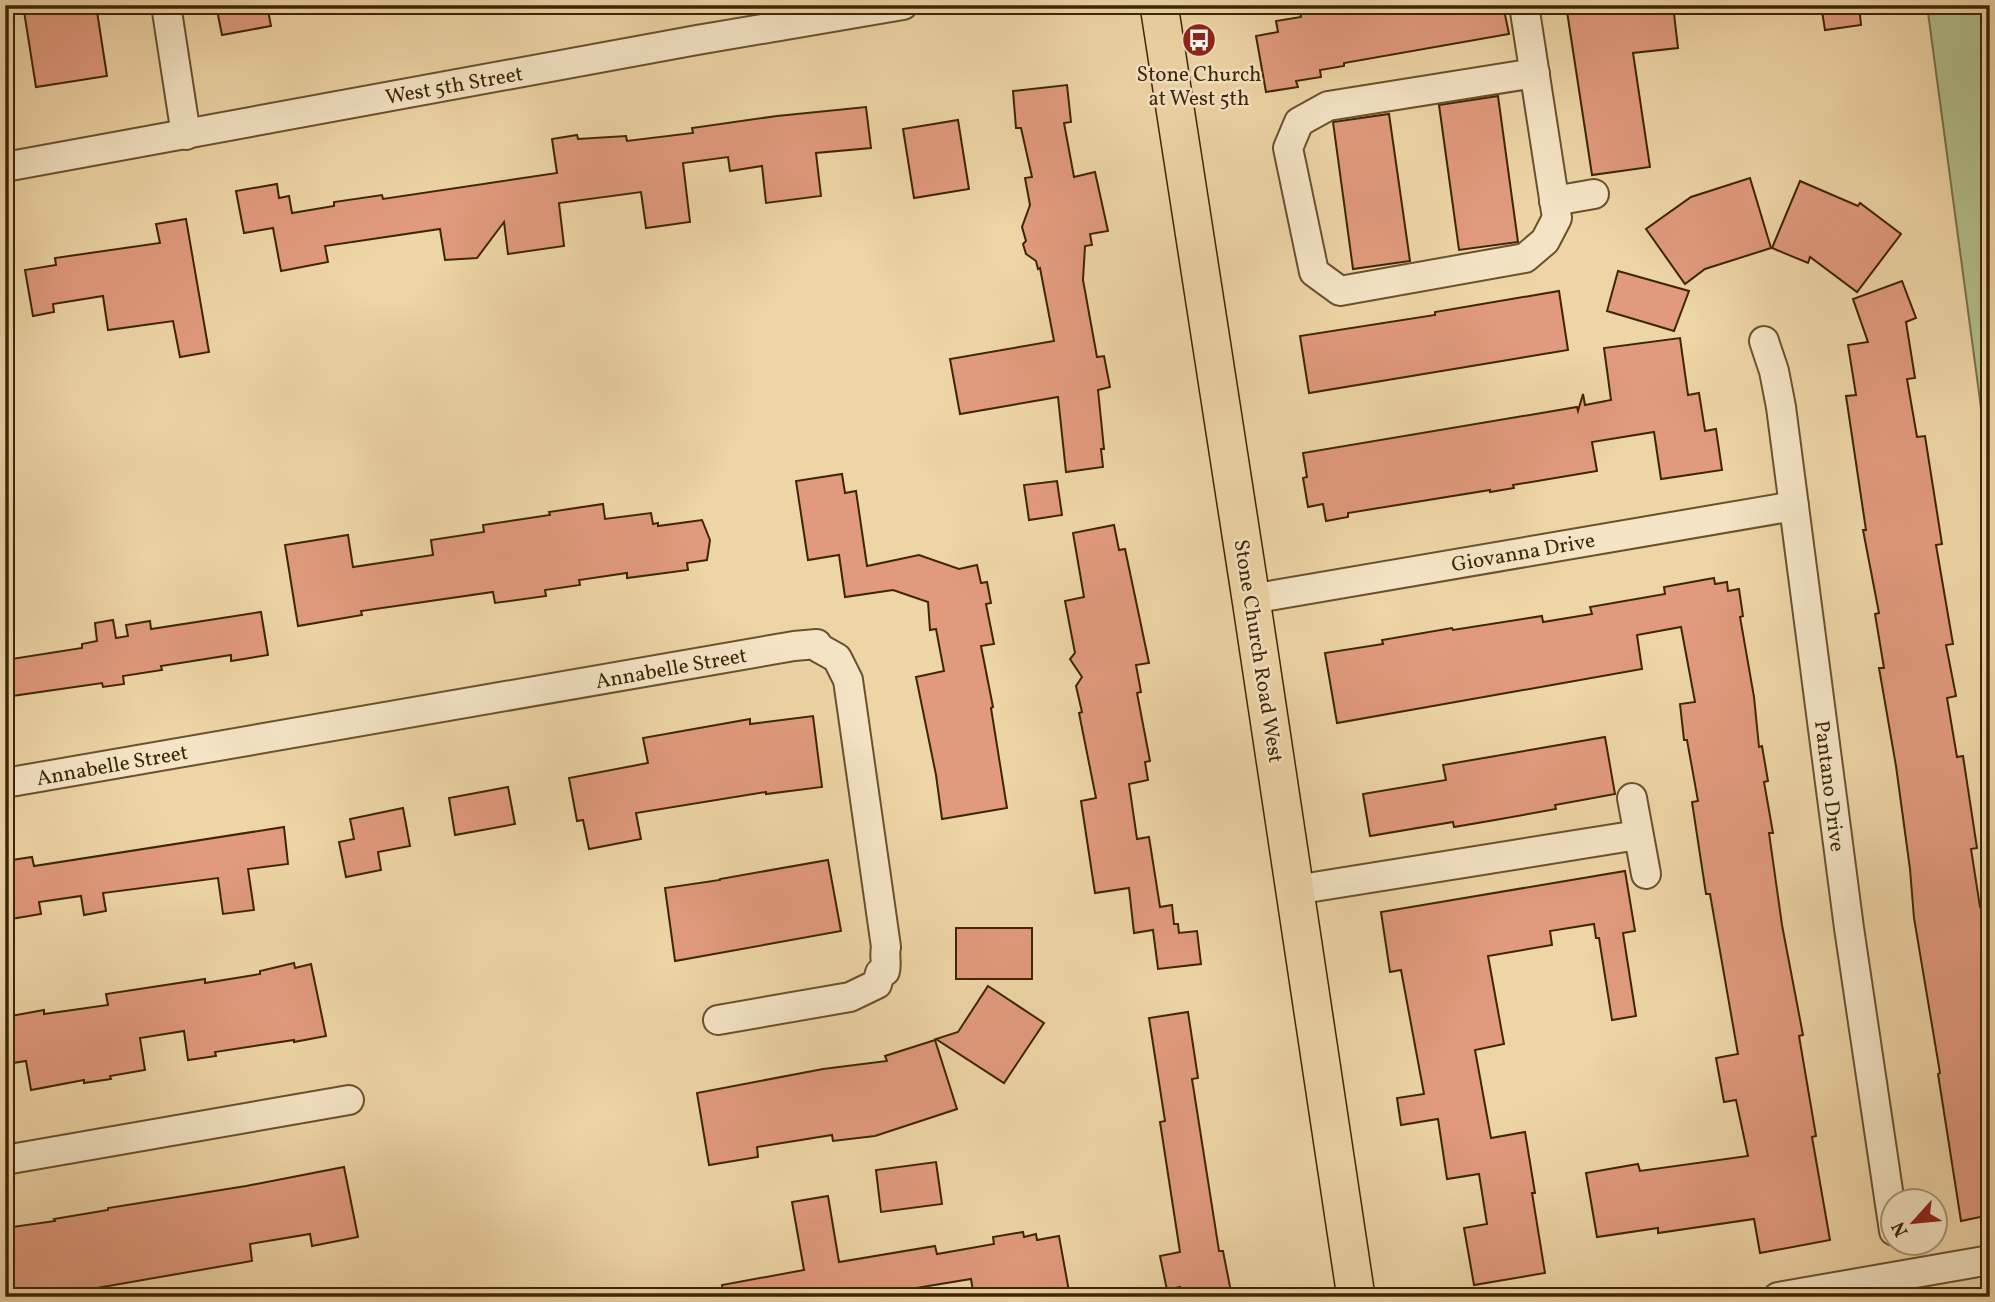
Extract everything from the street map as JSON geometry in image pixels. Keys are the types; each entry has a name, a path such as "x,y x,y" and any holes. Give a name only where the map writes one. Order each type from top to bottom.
{"main road":[{"name":"Stone Church Road West","path":"1160,5 1356,1297"}],"street":[{"path":"166,5 186,135"},
{"name":"West 5th Street","path":"5,167 841,11 902,5"},
{"path":"1524,5 1535,73 1557,218 1545,241 1525,258 1340,291 1314,272 1288,148 1299,122 1328,106 1535,73"},
{"path":"1554,201 1594,194"},
{"name":"Pantano Drive","path":"1764,341 1778,388 1849,928 1887,1186"},
{"name":"Giovanna Drive","path":"1251,599 1794,506"},
{"name":"Annabelle Street","path":"5,783 817,644 819,648 837,658 848,680 887,966 885,971 880,973 877,984 850,998 718,1020"},
{"path":"1632,798 1646,873"},
{"path":"1295,890 1638,835"},
{"path":"5,1160 349,1100"},
{"path":"1897,1256 1900,1275"},
{"path":"1778,1297 1990,1260"}],"green space":[{"path":"1927,5 1990,5 1990,475"}],"building":[{"path":"23,5 96,5 107,76 36,87"},
{"path":"216,5 267,5 271,26 222,35"},
{"path":"1326,5 1503,5 1509,34 1344,63 1344,66 1320,70 1321,77 1296,81 1298,87 1266,92 1256,36 1278,32 1276,21 1301,17 1300,10"},
{"path":"1566,5 1673,5 1678,48 1633,53 1650,167 1592,175"},
{"path":"1821,5 1859,5 1861,25 1825,30"},
{"path":"1067,85 1071,122 1064,123 1074,177 1095,172 1108,231 1090,234 1092,245 1085,246 1083,280 1097,357 1104,356 1110,387 1098,390 1104,449 1101,449 1103,467 1066,472 1058,397 960,414 950,359 1054,341 1040,268 1038,269 1036,261 1026,254 1023,244 1026,241 1022,227 1030,205 1025,178 1032,177 1021,128 1016,128 1013,91"},
{"path":"1498,96 1518,242 1459,250 1439,105"},
{"path":"866,107 871,148 816,153 821,196 766,203 762,166 730,171 728,157 683,163 690,222 646,228 641,192 559,203 564,246 508,254 504,222 477,258 445,260 440,229 325,246 328,262 281,271 273,228 244,233 236,191 277,184 279,198 289,196 292,213 334,206 334,202 382,195 383,199 557,173 552,139 577,135 578,139 626,136 627,141 693,133 692,128"},
{"path":"1389,114 1410,261 1353,269 1333,122"},
{"path":"958,120 969,189 914,198 903,129"},
{"path":"1750,178 1771,248 1705,269 1685,284 1646,229 1691,197"},
{"path":"1800,181 1858,206 1860,203 1901,234 1857,292 1810,257 1808,263 1772,248"},
{"path":"186,219 209,352 180,357 173,321 108,330 103,296 53,304 54,312 33,316 25,270 56,265 55,258 160,243 156,224"},
{"path":"1618,271 1689,291 1674,331 1607,311"},
{"path":"1902,281 1916,318 1906,322 1915,378 1907,379 1917,437 1925,436 1942,544 1936,545 1953,644 1946,645 1956,696 1947,698 1957,757 1963,756 1977,848 1971,849 1980,907 1983,906 1990,943 1990,1215 1961,1221 1914,918 1896,766 1879,668 1884,668 1875,614 1879,613 1863,530 1866,530 1846,396 1856,395 1848,345 1868,342 1853,299"},
{"path":"1559,291 1568,350 1309,393 1300,336 1435,315 1435,312"},
{"path":"1680,338 1688,395 1699,393 1705,431 1716,429 1722,470 1661,479 1654,432 1592,442 1597,471 1513,485 1514,488 1348,513 1348,517 1326,521 1323,504 1308,507 1303,478 1307,477 1303,453 1577,407 1578,411 1583,394 1585,405 1611,400 1604,348"},
{"path":"842,474 845,493 856,491 867,566 919,555 959,569 977,565 981,583 987,582 991,603 986,604 994,644 981,646 993,707 991,708 1007,808 942,819 916,677 944,671 936,629 930,630 928,602 893,590 845,597 839,555 808,560 796,481"},
{"path":"1057,481 1062,515 1029,520 1024,485"},
{"path":"603,504 605,519 651,513 653,524 658,523 658,526 702,520 710,540 707,560 687,563 688,570 627,578 627,573 579,580 580,585 545,590 546,596 495,603 493,592 361,611 362,615 298,626 285,545 348,535 353,567 433,555 431,540 484,532 483,525"},
{"path":"1114,525 1119,550 1125,549 1149,663 1136,665 1141,692 1137,693 1150,761 1145,762 1148,780 1129,784 1137,839 1149,837 1160,907 1172,905 1174,924 1178,924 1179,933 1197,931 1201,964 1158,969 1153,930 1134,933 1129,888 1095,893 1081,801 1096,798 1079,713 1082,712 1076,686 1082,677 1070,659 1075,653 1065,601 1084,597 1073,533"},
{"path":"1714,578 1715,584 1727,582 1728,591 1739,589 1743,616 1740,617 1754,697 1759,747 1762,746 1768,781 1764,782 1773,833 1769,833 1782,925 1803,1035 1799,1036 1816,1136 1812,1137 1830,1240 1760,1253 1754,1219 1658,1233 1658,1228 1597,1237 1586,1173 1638,1164 1640,1171 1748,1156 1736,1100 1724,1102 1716,1058 1738,1054 1710,894 1706,894 1692,802 1698,801 1687,740 1684,740 1680,704 1695,702 1681,627 1637,635 1642,669 1337,723 1325,653 1383,644 1382,640 1452,628 1453,630 1542,616 1543,622 1592,614 1590,607 1665,594 1664,587"},
{"path":"261,612 268,655 231,661 231,655 161,666 162,670 123,676 124,684 103,687 102,683 5,697 5,660 82,648 82,644 97,641 95,623 113,620 116,638 128,636 126,625 150,621 151,629"},
{"path":"813,716 822,787 766,792 636,813 641,839 589,849 583,820 577,821 569,778 648,763 643,738 750,719 750,724"},
{"path":"1605,737 1615,794 1555,805 1556,809 1495,820 1454,827 1453,822 1370,836 1363,794 1446,780 1443,765"},
{"path":"508,787 515,824 455,835 449,798"},
{"path":"403,808 410,846 378,852 381,870 346,877 339,842 354,839 350,819"},
{"path":"284,827 288,864 248,869 254,910 223,914 218,878 103,893 106,911 84,915 81,896 39,902 41,914 5,920 5,861 32,857 34,866"},
{"path":"828,860 841,931 675,961 665,888"},
{"path":"1625,871 1635,931 1623,933 1636,1016 1612,1020 1599,938 1596,938 1594,924 1550,931 1552,945 1488,956 1504,1044 1475,1050 1491,1138 1525,1132 1545,1273 1474,1285 1464,1228 1487,1224 1479,1174 1447,1179 1438,1119 1401,1125 1397,1098 1424,1094 1401,970 1390,972 1381,912"},
{"path":"956,928 1032,928 1032,979 956,979"},
{"path":"294,963 295,968 311,964 326,1036 215,1052 216,1056 188,1060 184,1031 140,1038 145,1070 110,1076 111,1079 84,1083 84,1080 31,1090 26,1061 7,1064 5,1017 44,1010 44,1014 108,1005 106,994 205,979 205,983 260,974 260,971"},
{"path":"988,986 1044,1023 1004,1083 936,1039 958,1032"},
{"path":"1188,1012 1198,1078 1192,1079 1219,1251 1223,1251 1232,1297 1182,1297 1180,1287 1167,1290 1160,1256 1180,1252 1160,1122 1165,1121 1149,1018"},
{"path":"935,1040 957,1109 875,1136 833,1141 832,1135 757,1147 758,1157 709,1165 697,1093 823,1069 887,1061 885,1056"},
{"path":"936,1162 942,1204 881,1212 876,1170"},
{"path":"344,1167 358,1237 312,1246 310,1234 250,1244 252,1261 45,1297 5,1297 5,1228"},
{"path":"828,1196 839,1262 935,1246 937,1254 994,1244 993,1237 1023,1232 1024,1237 1036,1234 1037,1240 1059,1236 1070,1297 974,1297 971,1279 916,1288 918,1297 723,1297 722,1285 804,1270 792,1202"}],"place":[{"name":"Stone Church at West 5th","path":"1199,40"}]}
